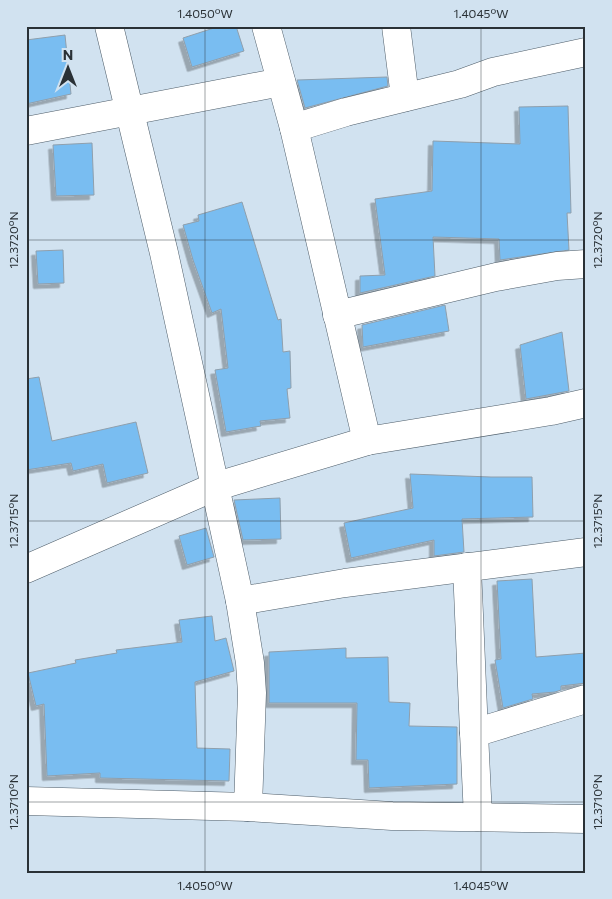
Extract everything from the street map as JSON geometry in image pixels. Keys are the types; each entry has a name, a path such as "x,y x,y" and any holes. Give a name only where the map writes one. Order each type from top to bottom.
{"street":[{"path":"109,26 164,253 240,601 250,663 252,693 248,807"},
{"path":"396,26 405,98"},
{"path":"269,28 367,441"},
{"path":"294,128 346,112 460,84 493,72 586,52"},
{"path":"26,131 281,82"},
{"path":"337,315 496,277 557,266 586,264"},
{"path":"26,569 214,487 367,441 551,411 586,403"},
{"path":"240,601 345,583 586,552"},
{"path":"467,567 478,817"},
{"path":"474,733 586,699"},
{"path":"26,801 248,807 392,816 586,819"}],"building":[{"path":"220,26 236,26 244,51 192,67 183,38"},
{"path":"65,35 71,94 26,104 26,40"},
{"path":"387,77 388,86 305,108 297,80"},
{"path":"568,106 571,213 567,213 569,250 500,260 499,239 433,237 435,276 360,293 360,276 385,275 375,199 432,191 433,141 520,144 519,107"},
{"path":"92,143 94,195 56,196 53,145"},
{"path":"242,202 278,320 281,319 283,352 290,351 291,388 287,389 290,418 260,421 261,426 226,432 215,370 228,368 221,309 212,313 183,225 199,221 198,215"},
{"path":"63,250 64,283 38,284 36,251"},
{"path":"445,305 449,331 363,347 362,325"},
{"path":"562,332 569,391 526,399 520,345"},
{"path":"39,377 52,441 136,422 148,473 107,483 103,464 73,471 71,463 26,470 26,379"},
{"path":"410,474 532,477 533,517 462,519 464,552 434,556 434,540 351,558 344,523 413,508"},
{"path":"280,498 281,539 243,540 234,500"},
{"path":"206,528 214,557 187,565 179,536"},
{"path":"532,579 536,657 586,653 586,683 561,686 561,690 555,692 532,694 533,699 503,708 495,660 501,659 497,581"},
{"path":"212,616 215,641 226,638 234,671 195,682 197,748 230,749 229,781 100,778 100,773 47,776 44,704 36,706 28,673 76,663 75,660 117,653 116,650 182,642 179,620"},
{"path":"346,648 346,658 388,657 389,702 410,703 409,726 457,727 457,784 369,788 368,760 356,760 357,703 269,703 269,652"}]}
